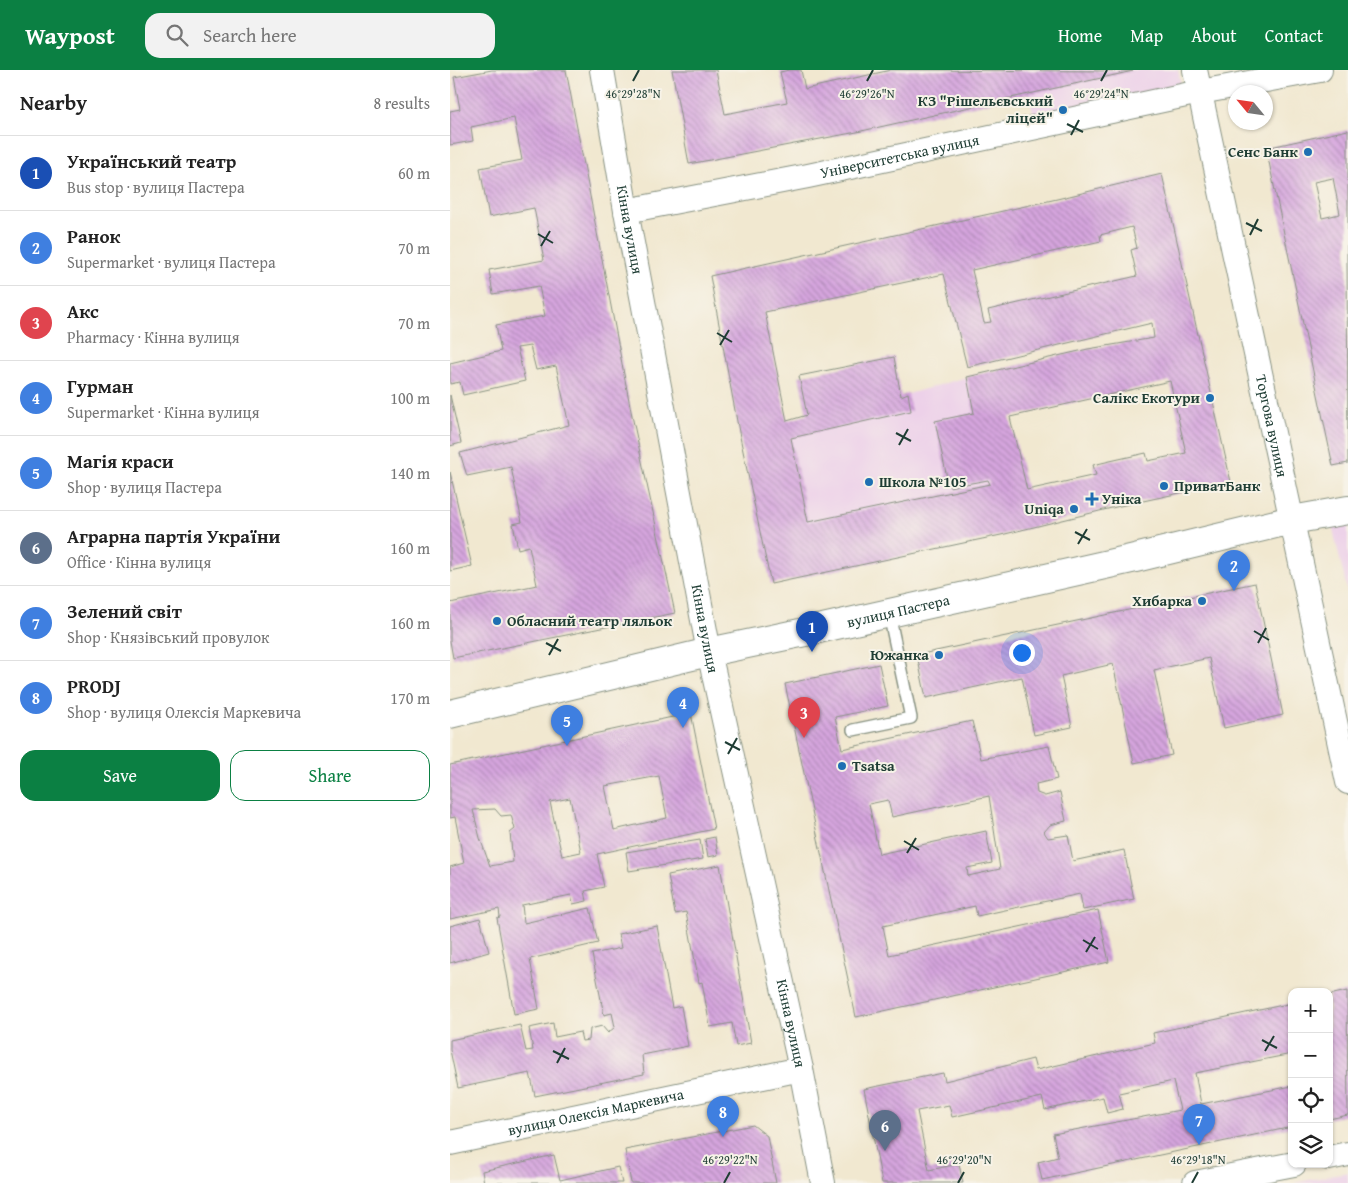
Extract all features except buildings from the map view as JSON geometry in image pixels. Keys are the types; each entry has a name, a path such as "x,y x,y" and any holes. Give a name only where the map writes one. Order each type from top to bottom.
{"street":[{"name":"Кінна вулиця","path":"602,70 626,211 709,652 801,1069 822,1183"},
{"name":"Університетська вулиця","path":"626,211 948,146 1197,81 1320,70"},
{"name":"Торгова вулиця","path":"1197,81 1348,782"},
{"name":"вулиця Пастера","path":"450,714 709,652 1131,560 1292,520 1348,510"},
{"name":"вулиця Олексія Маркевича","path":"450,1143 801,1069"},
{"path":"1333,1157 1348,1154"},
{"path":"1195,1183 1288,1165"}],"lane":[{"path":"853,730 911,718 889,614"}],"shaded area":[{"name":"КЗ \"Рішельєвський ліцей\"","path":"1023,70 1178,70 1181,85 1036,125"},
{"name":"Школа №105","path":"967,377 1001,535 771,584 739,432 807,415 901,396"},
{"path":"1348,518 1348,594 1331,521"},
{"path":"1348,1172 1348,1183 1294,1183"}],"place":[{"name":"КЗ \"Рішельєвський ліцей\"","path":"1063,110"},
{"name":"Сенс Банк","path":"1308,152"},
{"name":"Салікс Екотури","path":"1210,398"},
{"name":"Школа №105","path":"869,482"},
{"name":"ПриватБанк","path":"1164,486"},
{"name":"Уніка","path":"1092,499"},
{"name":"Uniqa","path":"1074,509"},
{"name":"Ранок","path":"1234,591"},
{"name":"Хибарка","path":"1202,601"},
{"name":"Обласний театр ляльок","path":"497,621"},
{"name":"Український театр","path":"812,652"},
{"name":"Южанка","path":"939,655"},
{"name":"Гурман","path":"683,728"},
{"name":"Акс","path":"804,738"},
{"name":"Магія краси","path":"567,746"},
{"name":"Tsatsa","path":"842,766"},
{"name":"PRODJ","path":"723,1137"},
{"name":"Зелений світ","path":"1199,1145"},
{"name":"Аграрна партія України","path":"885,1151"}]}
